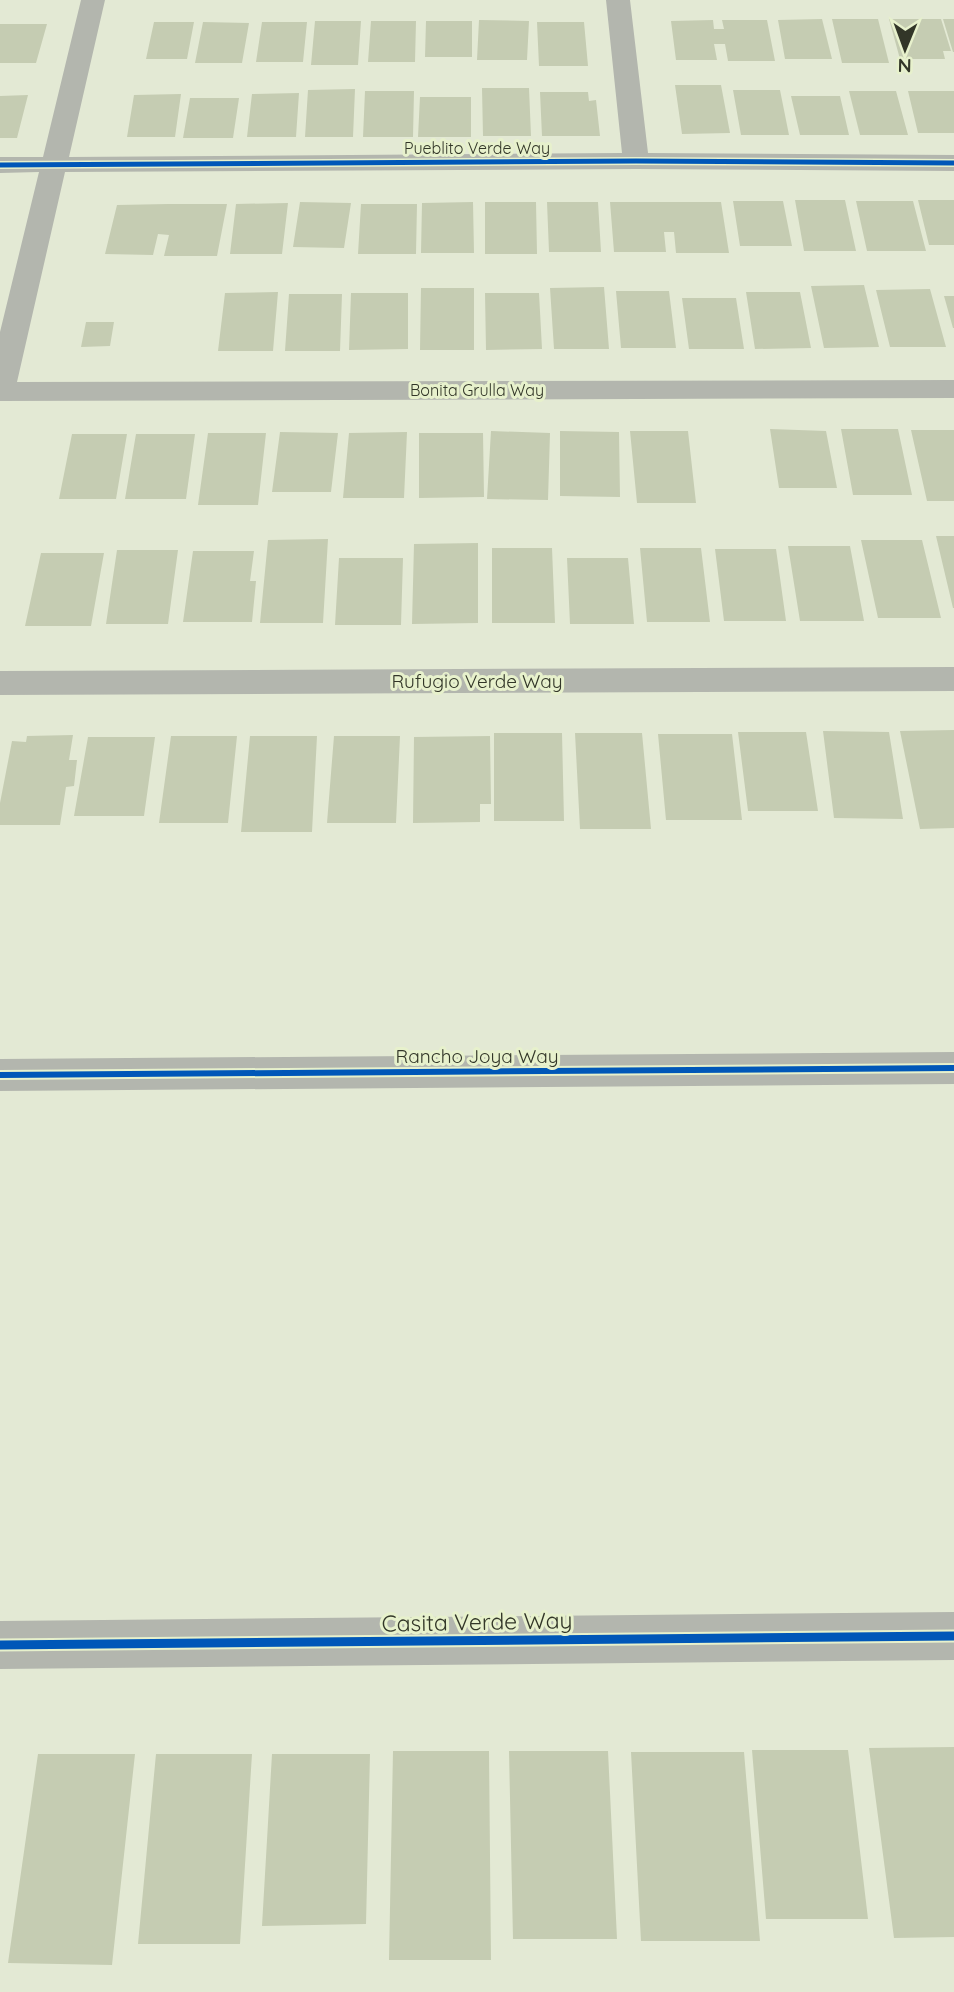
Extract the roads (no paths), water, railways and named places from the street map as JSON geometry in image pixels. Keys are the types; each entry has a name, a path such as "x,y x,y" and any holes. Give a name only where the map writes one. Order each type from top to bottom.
{"street":[{"path":"0,391 93,0"},
{"path":"618,0 636,161"},
{"name":"Pueblito Verde Way","path":"0,165 636,161 954,163"},
{"name":"Bonita Grulla Way","path":"0,391 954,389"},
{"name":"Rufugio Verde Way","path":"0,683 954,679"},
{"name":"Rancho Joya Way","path":"0,1075 954,1068"},
{"name":"Casita Verde Way","path":"0,1646 954,1636"}]}
